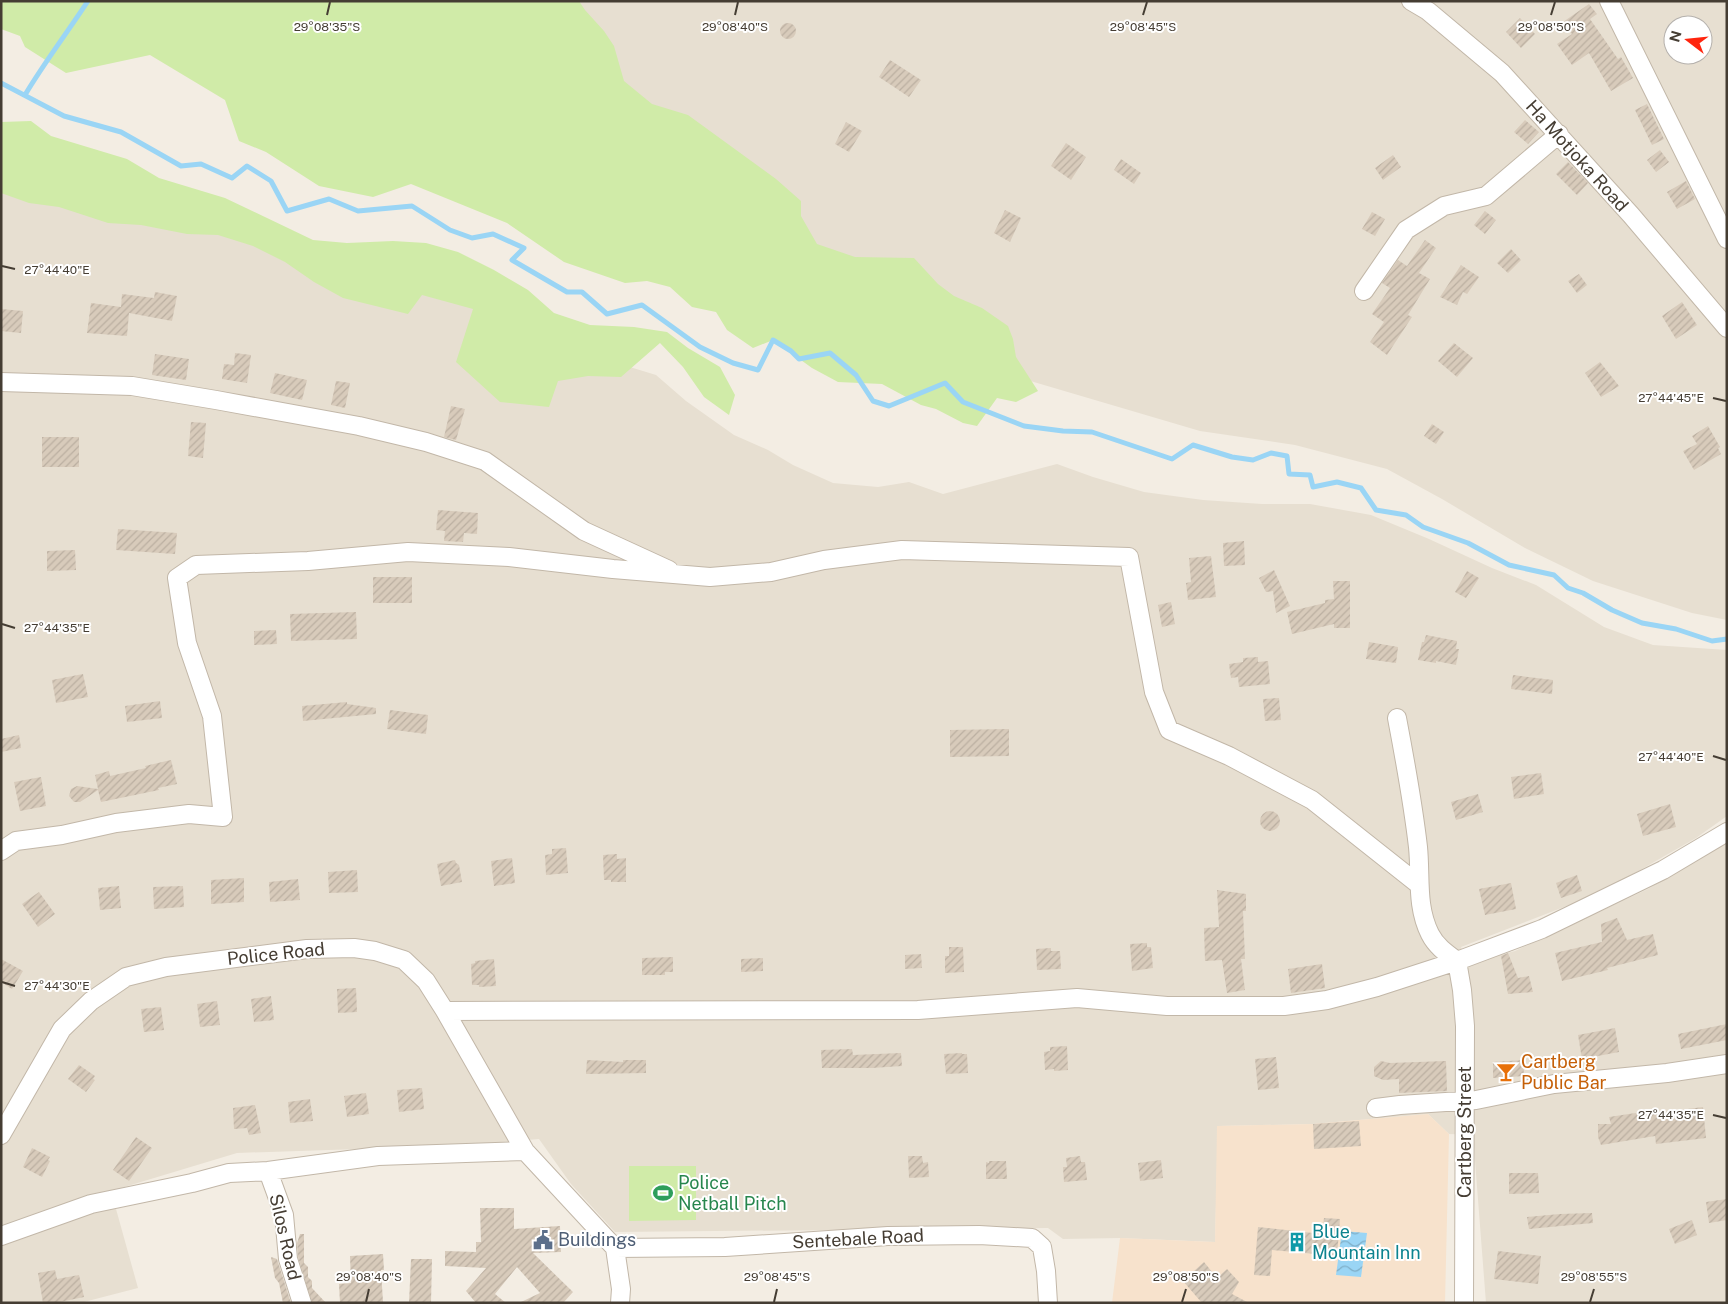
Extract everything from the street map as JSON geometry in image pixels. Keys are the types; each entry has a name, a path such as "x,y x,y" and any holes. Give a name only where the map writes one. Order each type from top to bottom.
{"street":[{"name":"Ha Motjoka Road","path":"1411,1 1433,6 1502,73 1559,134 1727,328"},
{"path":"1609,1 1727,239"},
{"path":"1364,291 1406,230 1444,206 1486,196 1559,134"},
{"path":"1,382 132,386 360,426 426,442 485,461 584,530 681,575"},
{"path":"1,851 16,841 62,835 116,823 189,814 223,816 212,716 187,643 177,578 196,565 308,561 408,552 509,556 613,569 710,577 761,573 824,560 902,550 1129,557 1154,692 1170,730 1229,756 1312,800 1418,884"},
{"path":"1397,718 1418,849 1418,884 1421,908 1430,934 1439,948 1457,962"},
{"path":"445,1010 918,1010 1077,998 1167,1006 1284,1006 1327,1000 1377,987 1457,962 1542,929 1663,870 1727,832"},
{"name":"Police Road","path":"1,1135 62,1029 91,1001 126,977 166,967 306,949 354,948 375,951 404,960 426,981 445,1010 525,1151 615,1248"},
{"name":"Cartberg Street","path":"1457,962 1465,1026 1464,1303"},
{"path":"1376,1108 1400,1104 1476,1100 1554,1084 1667,1073 1727,1064"},
{"path":"1,1236 91,1204 192,1183 229,1173 268,1171 378,1156 525,1151"},
{"name":"Silos Road","path":"268,1171 284,1215 288,1258 302,1303"},
{"name":"Sentebale Road","path":"615,1248 724,1247 888,1236 979,1235 1032,1238 1042,1247 1048,1303"},
{"path":"615,1248 621,1290 620,1303"}],"shaded area":[{"path":"510,1 1727,1 1727,620 1692,613 1593,581 1525,548 1387,469 1295,445 1200,431 1000,372 883,303"},
{"path":"1,134 379,267 584,353 656,375 686,401 734,435 833,483 878,487 909,482 943,494 1057,464 1144,492 1203,500 1262,504 1310,504 1371,515 1492,568 1536,585 1604,627 1653,645 1727,650 1727,816 1696,838 1600,893 1461,947 1467,963 1515,951 1648,889 1727,842 1727,1303 1486,1303 1473,1135 1449,1134 1428,1114 1313,1124 1218,1126 1215,1242 1120,1238 1063,1239 1048,1228 615,1232 571,1184 539,1139 449,1146 237,1153 111,1191 138,1288 80,1303 1,1303"},
{"path":"1428,1114 1449,1134 1445,1303 1112,1303 1120,1238 1215,1242 1217,1126 1313,1124"}],"green space":[{"path":"1,1 579,1 614,46 624,81 652,104 688,115 776,179 801,201 801,216 817,244 855,257 914,258 938,284 954,296 982,308 1008,326 1013,339 1016,357 1038,391 1016,402 997,398 977,426 963,423 936,409 921,405 882,384 838,382 812,368 773,340 753,348 727,330 716,312 692,307 670,287 647,281 625,283 564,262 507,223 411,184 373,197 319,186 266,152 239,141 225,100 150,55 66,73 25,47 20,36 1,29"},
{"path":"31,121 51,136 127,159 159,178 225,198 313,240 347,243 393,241 426,243 458,252 494,270 528,290 554,313 590,325 634,327 667,332 688,348 720,367 735,395 729,415 704,397 683,367 660,343 621,377 588,376 558,381 549,407 500,402 456,362 473,309 422,295 408,314 343,298 314,282 285,262 253,246 218,235 187,234 141,225 108,223 59,207 29,203 1,193 1,122"},
{"name":"Police Netball Pitch","path":"629,1166 696,1166 696,1220 629,1221"}],"water":[{"path":"1342,1231 1367,1233 1361,1277 1336,1275"}],"building":[{"path":"1589,4 1597,14 1590,19 1618,59 1621,57 1633,78 1611,91 1589,53 1572,65 1557,44 1572,34 1563,22"},
{"path":"1520,18 1535,34 1521,48 1506,32"},
{"path":"788,23 796,31 788,39 780,31"},
{"path":"890,60 921,80 909,97 879,77"},
{"path":"1647,104 1664,139 1652,145 1635,110"},
{"path":"1525,120 1539,132 1528,144 1514,132"},
{"path":"846,122 862,131 849,152 835,144"},
{"path":"1066,143 1086,157 1071,180 1051,166"},
{"path":"1660,150 1669,162 1656,172 1647,160"},
{"path":"1393,155 1401,167 1383,180 1375,168"},
{"path":"1121,159 1141,173 1134,184 1114,170"},
{"path":"1568,162 1588,183 1577,195 1556,174"},
{"path":"1686,181 1695,199 1677,209 1667,192"},
{"path":"1005,210 1021,218 1010,242 994,233"},
{"path":"1485,211 1496,220 1485,234 1474,225"},
{"path":"1372,212 1385,219 1375,236 1362,229"},
{"path":"1425,240 1436,248 1419,273 1430,279 1408,315 1412,317 1387,355 1370,342 1384,322 1372,314 1390,288 1382,283 1398,260 1407,266"},
{"path":"1511,249 1521,260 1508,273 1497,263"},
{"path":"1461,265 1479,277 1467,294 1463,292 1457,305 1440,297"},
{"path":"1579,274 1587,285 1577,293 1568,281"},
{"path":"155,292 177,296 172,321 129,313 127,336 87,333 91,303 121,307 122,294 154,298"},
{"path":"1682,302 1697,325 1676,339 1662,316"},
{"path":"1,309 23,311 21,333 1,331"},
{"path":"1454,343 1473,358 1457,377 1438,361"},
{"path":"235,353 251,355 247,383 222,379 224,364 234,365"},
{"path":"155,354 189,359 186,380 152,375"},
{"path":"1600,362 1619,386 1601,397 1585,373"},
{"path":"275,373 307,380 302,400 270,393"},
{"path":"336,381 350,383 345,408 331,405"},
{"path":"451,406 465,409 456,440 444,437"},
{"path":"191,422 206,423 203,458 188,456"},
{"path":"1432,424 1444,432 1436,444 1424,436"},
{"path":"1708,426 1720,447 1718,448 1721,454 1694,470 1683,451 1697,444 1692,436"},
{"path":"42,437 79,437 79,467 42,467"},
{"path":"438,510 478,513 477,534 464,533 463,542 444,541 445,531 436,530"},
{"path":"118,529 177,533 175,554 116,550"},
{"path":"1244,541 1245,565 1224,566 1223,543"},
{"path":"75,550 76,570 47,571 47,551"},
{"path":"1211,556 1216,597 1188,600 1186,583 1191,582 1189,558"},
{"path":"1274,570 1290,606 1276,613 1273,591 1266,592 1259,578"},
{"path":"1467,571 1479,578 1466,598 1455,592"},
{"path":"373,577 412,577 412,603 373,603"},
{"path":"1333,581 1350,581 1350,628 1334,628 1334,624 1292,634 1287,612 1334,599"},
{"path":"1171,602 1175,624 1162,627 1158,605"},
{"path":"356,612 357,639 291,641 290,614"},
{"path":"276,630 277,644 254,645 254,631"},
{"path":"1426,635 1457,641 1456,649 1459,649 1456,665 1418,660 1422,642 1424,642"},
{"path":"1369,642 1398,647 1396,663 1366,659"},
{"path":"1258,657 1258,662 1268,661 1270,684 1239,687 1238,677 1231,678 1229,664 1243,662 1243,658"},
{"path":"83,674 88,697 56,703 52,680"},
{"path":"1513,675 1553,680 1552,694 1511,689"},
{"path":"1279,698 1281,720 1265,721 1263,699"},
{"path":"160,701 162,718 127,722 125,706"},
{"path":"347,702 347,704 376,708 376,714 303,721 302,706"},
{"path":"390,710 428,715 426,734 387,729"},
{"path":"1009,729 1009,756 950,757 950,730"},
{"path":"19,735 21,748 1,752 1,739"},
{"path":"171,760 177,784 158,788 159,790 101,802 98,790 80,802 74,802 69,796 71,789 77,786 98,789 95,775 109,771 110,776"},
{"path":"1541,773 1544,794 1514,799 1511,777"},
{"path":"41,777 46,806 20,811 14,782"},
{"path":"1478,794 1483,812 1456,820 1451,802"},
{"path":"1670,804 1676,827 1643,836 1637,814"},
{"path":"1270,811 1277,814 1280,821 1277,828 1270,831 1263,828 1260,821 1263,814"},
{"path":"566,848 568,873 546,875 545,855 552,854 552,849"},
{"path":"617,854 617,859 626,858 626,882 604,880 603,855"},
{"path":"512,858 515,883 494,886 491,861"},
{"path":"455,860 459,865 462,882 441,886 437,864"},
{"path":"357,870 358,892 329,893 328,872"},
{"path":"1577,875 1582,891 1561,898 1556,883"},
{"path":"244,878 244,902 211,904 211,880"},
{"path":"298,879 300,900 270,902 269,882"},
{"path":"1511,883 1516,909 1485,915 1479,889"},
{"path":"119,886 121,908 100,910 98,888"},
{"path":"183,886 184,907 154,909 153,887"},
{"path":"1217,890 1246,894 1246,911 1243,911 1245,959 1241,959 1245,990 1227,993 1222,960 1205,961 1204,928 1219,927"},
{"path":"39,892 55,914 38,927 22,904"},
{"path":"1617,918 1627,940 1653,934 1658,955 1562,981 1555,953 1602,942 1601,924"},
{"path":"1147,943 1147,947 1151,947 1153,968 1132,971 1130,944"},
{"path":"949,947 963,947 964,972 945,973 945,956 949,956"},
{"path":"1051,948 1051,951 1060,951 1061,969 1037,970 1036,949"},
{"path":"1508,953 1518,978 1529,976 1533,992 1508,994 1501,956"},
{"path":"921,954 922,968 905,969 905,955"},
{"path":"673,957 673,972 665,972 665,975 642,975 642,958"},
{"path":"763,958 763,971 741,972 741,959"},
{"path":"1,959 23,971 12,989 1,982"},
{"path":"494,959 496,986 479,987 479,985 472,985 471,964 475,963 475,961"},
{"path":"1322,964 1325,988 1291,993 1288,969"},
{"path":"356,988 357,1012 338,1013 337,989"},
{"path":"271,996 274,1020 254,1022 251,999"},
{"path":"217,1001 220,1025 200,1027 197,1004"},
{"path":"161,1007 164,1030 144,1032 141,1009"},
{"path":"1727,1024 1727,1040 1681,1049 1678,1034"},
{"path":"1615,1028 1619,1052 1582,1059 1578,1035"},
{"path":"1067,1046 1068,1070 1045,1070 1044,1052 1050,1051 1050,1047"},
{"path":"852,1049 853,1055 901,1053 902,1066 822,1068 821,1050"},
{"path":"944,1054 967,1054 968,1073 946,1074"},
{"path":"1276,1057 1279,1088 1258,1090 1255,1059"},
{"path":"587,1060 623,1062 623,1060 646,1060 646,1073 586,1074"},
{"path":"1523,1060 1524,1076 1493,1078 1493,1062"},
{"path":"1381,1061 1390,1063 1446,1061 1447,1091 1399,1093 1399,1079 1383,1080 1374,1076 1374,1067"},
{"path":"79,1065 95,1076 93,1079 95,1080 86,1092 68,1079"},
{"path":"422,1088 424,1109 399,1112 397,1090"},
{"path":"366,1093 369,1114 347,1117 344,1096"},
{"path":"310,1099 313,1121 290,1123 288,1102"},
{"path":"255,1105 261,1133 249,1135 247,1128 234,1129 233,1108"},
{"path":"1703,1107 1706,1138 1656,1144 1655,1136 1601,1145 1598,1137 1598,1124 1611,1124 1609,1117 1642,1112 1642,1115"},
{"path":"1359,1121 1361,1146 1314,1149 1313,1124"},
{"path":"136,1137 152,1148 129,1181 113,1170"},
{"path":"32,1148 50,1157 42,1177 23,1167"},
{"path":"908,1156 922,1156 923,1163 928,1162 929,1177 909,1178"},
{"path":"1080,1156 1081,1162 1085,1162 1087,1180 1064,1182 1063,1167 1067,1167 1066,1158"},
{"path":"1161,1160 1163,1178 1140,1181 1138,1163"},
{"path":"989,1161 1006,1161 1007,1179 986,1179 986,1162 989,1163"},
{"path":"1509,1173 1538,1173 1539,1193 1509,1194"},
{"path":"1727,1199 1727,1220 1709,1223 1706,1202"},
{"path":"480,1208 514,1208 514,1229 560,1226 561,1252 533,1253 573,1292 563,1303 519,1303 540,1293 517,1267 495,1294 506,1303 476,1303 466,1291 486,1268 445,1266 445,1251 476,1252 476,1242 481,1242"},
{"path":"1592,1213 1593,1223 1529,1229 1527,1217 1560,1214"},
{"name":"Blue Mountain Inn","path":"1324,1218 1340,1219 1337,1256 1272,1250 1270,1276 1254,1275 1258,1227 1322,1234"},
{"path":"1692,1220 1697,1235 1675,1244 1669,1229"},
{"path":"300,1234 304,1234 304,1263 308,1267 308,1277 312,1281 312,1288 326,1303 312,1303 298,1257 297,1243"},
{"path":"1498,1251 1541,1256 1538,1284 1494,1279"},
{"path":"383,1254 384,1270 381,1270 383,1302 340,1303 339,1284 351,1283 350,1256"},
{"path":"271,1257 277,1259 291,1303 283,1303"},
{"path":"411,1259 432,1259 431,1303 409,1303"},
{"path":"1204,1262 1217,1278 1227,1269 1239,1282 1232,1294 1249,1303 1202,1303 1183,1281"},
{"path":"55,1270 57,1279 79,1275 84,1297 55,1303 43,1303 38,1273"}],"waterway":[{"path":"25,95 88,1"},
{"path":"1,83 64,116 121,132 181,166 201,164 232,178 247,166 271,181 287,211 329,199 358,211 412,206 450,230 472,238 493,234 524,248 512,260 567,292 582,292 607,314 642,305 700,347 733,363 758,370 773,340 791,351 799,359 830,353 856,375 873,401 889,406 945,383 963,402 1024,426 1063,431 1092,432 1172,459 1193,445 1232,457 1253,460 1271,453 1287,456 1289,474 1310,475 1313,487 1337,482 1361,488 1376,510 1406,515 1423,527 1468,543 1509,565 1554,575 1568,588 1583,593 1612,610 1642,623 1676,629 1712,641 1727,639"}],"place":[{"name":"Cartberg Public Bar","path":"1506,1072"},
{"name":"Police Netball Pitch","path":"663,1193"},
{"name":"Buildings","path":"543,1240"},
{"name":"Blue Mountain Inn","path":"1297,1242"}]}
